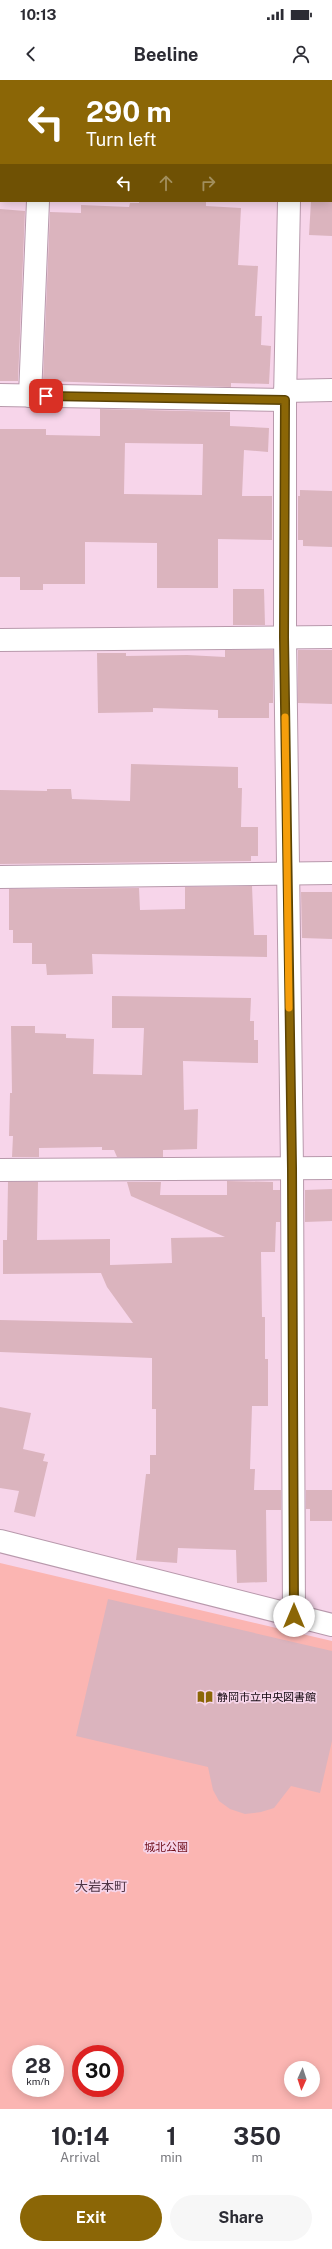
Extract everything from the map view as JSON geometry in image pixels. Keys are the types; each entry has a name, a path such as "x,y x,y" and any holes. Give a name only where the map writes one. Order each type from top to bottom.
{"street":[{"path":"30,396 38,202"},
{"path":"289,202 285,395 284,637 292,1168 294,1616"},
{"path":"0,395 285,395 332,390"},
{"path":"0,640 332,637"},
{"path":"0,877 332,873"},
{"path":"0,1170 332,1168"},
{"path":"0,1541 332,1625"}],"green space":[{"name":"城北公園","path":"0,1563 332,1641 332,2109 0,2109"}],"building":[{"path":"206,202 206,206 241,208 238,265 258,266 255,316 262,316 261,345 271,346 269,384 231,383 231,387 43,381 50,212 81,213 81,205 129,207 130,203"},
{"path":"311,202 332,202 332,236 309,235"},
{"path":"0,209 25,211 18,381 0,381"},
{"path":"100,409 230,412 230,426 269,428 268,452 244,450 242,496 272,496 272,540 218,539 218,588 157,588 157,543 85,542 85,584 43,584 43,590 20,590 20,577 0,577 0,429 46,429 46,435 100,436","holes":["125,443 203,444 202,495 124,494"]},
{"path":"300,490 332,491 332,547 303,546 303,540 298,540 298,496 300,496"},
{"path":"233,589 264,589 265,625 233,625"},
{"path":"225,650 273,650 273,703 269,703 269,718 218,718 218,710 153,708 153,712 98,713 97,653 126,653 126,656 187,655 225,657"},
{"path":"298,650 332,650 332,704 298,703"},
{"path":"131,764 238,767 238,788 242,788 241,827 258,827 258,856 251,856 251,861 0,864 0,790 47,791 47,789 71,789 72,799 130,801"},
{"path":"252,886 254,935 267,935 267,957 92,954 93,974 47,975 46,964 32,964 32,943 13,943 13,930 9,930 9,889 139,888 140,910 185,909 185,887"},
{"path":"301,892 332,892 332,939 302,938"},
{"path":"112,996 251,998 250,1021 254,1021 254,1040 258,1040 258,1063 183,1061 184,1110 198,1109 197,1149 163,1150 163,1157 117,1157 114,1150 102,1150 102,1147 39,1148 39,1157 12,1157 13,1136 9,1136 10,1093 12,1093 11,1026 35,1026 35,1033 66,1034 66,1038 94,1039 93,1074 142,1075 144,1028 112,1028"},
{"path":"227,1181 273,1182 273,1190 280,1190 280,1222 276,1222 275,1252 261,1252 262,1317 265,1317 265,1359 268,1359 268,1406 252,1406 250,1469 255,1469 254,1490 281,1490 281,1510 266,1510 267,1582 237,1583 236,1550 178,1548 177,1563 136,1560 146,1474 150,1474 150,1455 156,1455 156,1409 152,1409 152,1358 0,1352 0,1320 133,1323 107,1287 101,1273 3,1274 3,1240 7,1240 8,1182 38,1182 37,1240 110,1239 110,1265 172,1263 171,1238 225,1237 131,1196 127,1182 161,1182 160,1195 227,1195"},
{"path":"332,1189 332,1221 305,1222 305,1190"},
{"path":"0,1407 31,1413 23,1449 45,1454 43,1461 48,1462 35,1517 14,1512 19,1491 0,1488"},
{"path":"306,1490 332,1490 332,1521 310,1521 310,1509 306,1509"},
{"path":"108,1599 332,1651 332,1741 320,1793 291,1786 274,1808 261,1812 245,1814 230,1809 219,1801 213,1790 208,1767 76,1736"}],"slow traffic":[{"path":"285,717 289,1008"}],"place":[{"name":"静岡市立中央図書館","path":"205,1697"}],"district":[{"name":"大岩本町","path":"101,1886"}],"route":[{"path":"46,396 285,400 284,637 292,1168 294,1616"}]}
